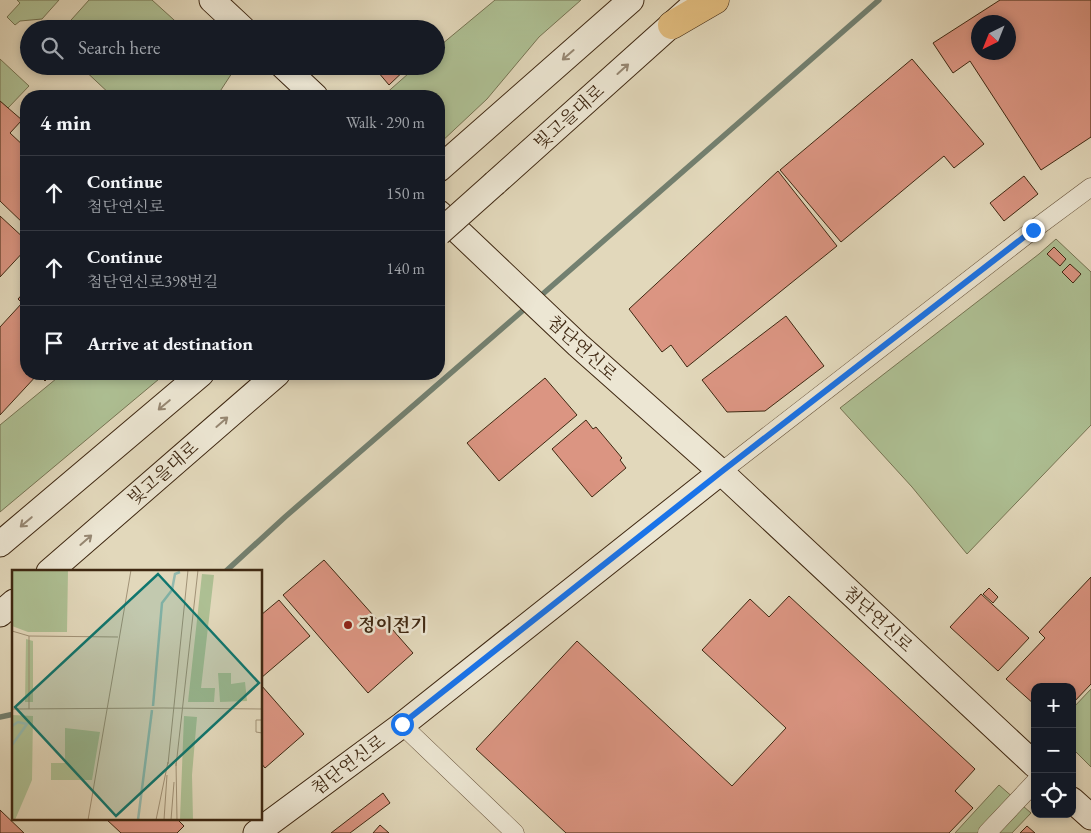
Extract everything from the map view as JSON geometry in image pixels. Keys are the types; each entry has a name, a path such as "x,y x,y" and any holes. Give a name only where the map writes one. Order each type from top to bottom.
{"highway":[{"path":"672,24 716,0"}],"main road":[{"path":"212,0 233,20"},
{"path":"445,164 631,0"},
{"name":"빛고을대로","path":"445,228 698,0"},
{"path":"293,75 309,90"},
{"name":"첨단연신로","path":"445,219 578,345 721,472 1031,761"},
{"path":"0,544 194,380"},
{"name":"빛고을대로","path":"51,570 270,380"},
{"name":"첨단연신로","path":"256,833 402,724 721,472"},
{"path":"0,614 12,604"},
{"path":"1076,804 1091,817"}],"street":[{"path":"721,472 1091,187"},
{"path":"402,724 515,833"},
{"path":"987,833 1031,786"}],"green space":[{"path":"17,0 59,0 42,19 20,20 15,25 7,17 20,3"},
{"path":"89,0 152,0 174,20 71,20"},
{"path":"495,0 581,0 539,37 487,99 445,138 445,90 390,90 407,75 445,75 445,42"},
{"path":"0,59 29,86 25,90 20,90 20,95 8,108 0,101"},
{"path":"90,75 231,75 221,90 106,90"},
{"path":"1056,239 1091,272 1091,425 967,554 912,487 840,408"},
{"path":"55,380 158,380 0,512 0,425"},
{"path":"1091,689 1091,767 1076,752 1076,705"},
{"path":"999,785 1031,813 1012,833 955,833"}],"building":[{"path":"1000,0 1091,0 1091,137 1041,170 970,61 953,73 933,43 971,19 971,60 1016,60 1016,15 977,15"},
{"path":"912,59 984,144 954,168 944,156 841,242 780,170"},
{"path":"381,75 400,75 389,85"},
{"path":"0,101 20,118 20,122 10,133 20,142 20,220 0,201"},
{"path":"778,171 837,246 687,367 671,345 662,352 629,309"},
{"path":"1024,176 1038,194 1004,221 990,203"},
{"path":"0,216 20,234 20,255 0,277"},
{"path":"1054,247 1066,259 1060,266 1047,254"},
{"path":"1070,264 1081,274 1073,283 1062,272"},
{"path":"20,305 20,380 32,380 0,415 0,327"},
{"path":"786,316 824,366 765,411 727,412 702,380"},
{"path":"545,378 577,415 499,481 467,443"},
{"path":"586,420 593,429 596,427 622,458 620,460 626,468 592,497 552,449"},
{"path":"324,560 381,624 385,621 413,653 368,693 283,595"},
{"path":"1091,577 1091,684 1076,700 1076,683 1031,683 1031,701 1006,679 1045,638 1039,632"},
{"path":"989,588 998,597 993,603 983,594"},
{"path":"981,594 1029,638 998,671 950,627"},
{"path":"789,596 975,769 955,791 973,808 949,833 566,833 476,749 577,641 732,786 786,728 702,650 750,599 769,617"},
{"path":"279,600 310,636 262,677 262,614"},
{"path":"262,686 304,734 265,768 262,764"},
{"path":"383,793 390,803 350,833 331,833"},
{"path":"0,810 24,833 0,833"},
{"path":"107,820 178,820 184,826 177,833 121,833"},
{"path":"380,825 389,833 373,833"},
{"path":"1027,826 1035,833 1020,833"}],"waterway":[{"path":"537,299 879,0"},
{"path":"445,378 528,306"},
{"path":"227,570 285,517 443,380"},
{"path":"0,717 12,714"}],"place":[{"name":"정이전기","path":"348,625"}],"route":[{"path":"402,724 721,472 1033,230"}]}
